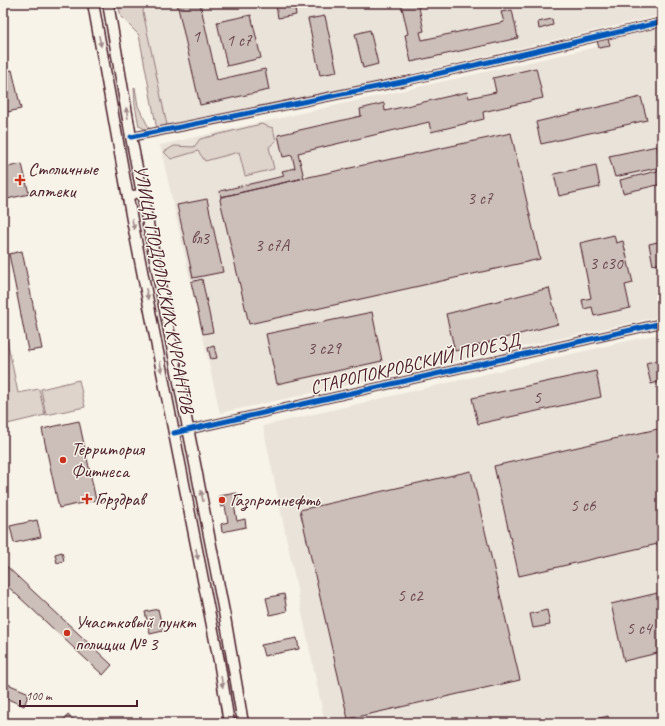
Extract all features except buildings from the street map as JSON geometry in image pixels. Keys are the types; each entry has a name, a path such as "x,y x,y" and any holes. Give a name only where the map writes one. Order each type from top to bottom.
{"main road":[{"name":"УЛИЦА ПОДОЛЬСКИХ КУРСАНТОВ","path":"93,3 129,202 229,723"},
{"name":"УЛИЦА ПОДОЛЬСКИХ КУРСАНТОВ","path":"108,3 131,136 225,617 243,723"}],"street":[{"path":"131,136 406,81 662,22"},
{"path":"122,164 125,168 131,169 135,166 136,161"},
{"path":"129,202 130,197 135,194 141,195 144,200"},
{"name":"СТАРОПОКРОВСКИЙ ПРОЕЗД","path":"174,434 662,323"}],"shaded area":[{"path":"118,3 144,3 143,12 168,130 157,130 139,35 121,17"},
{"path":"144,3 662,3 662,15 168,130 143,12"},
{"path":"662,26 662,316 220,413 160,145 610,44 608,37"},
{"path":"135,87 138,106 150,130 139,126 135,105"},
{"path":"261,124 273,128 276,141 269,147 274,169 245,176 239,152 205,161 198,151 171,159 164,152 174,146 194,147 200,139"},
{"path":"662,333 662,723 325,723 263,426"},
{"path":"7,340 18,393 39,389 45,415 3,425 3,341"},
{"path":"79,380 85,407 46,415 41,389"}],"cycle path":[{"path":"131,137 406,81 662,22"},
{"path":"174,433 662,323"}],"place":[{"name":"Столичные аптеки","path":"20,180"},
{"name":"Территория Фитнеса","path":"63,460"},
{"name":"Горздрав","path":"87,499"},
{"name":"Газпромнефть","path":"222,500"},
{"name":"Участковый пункт полиции № 3","path":"67,633"}]}
